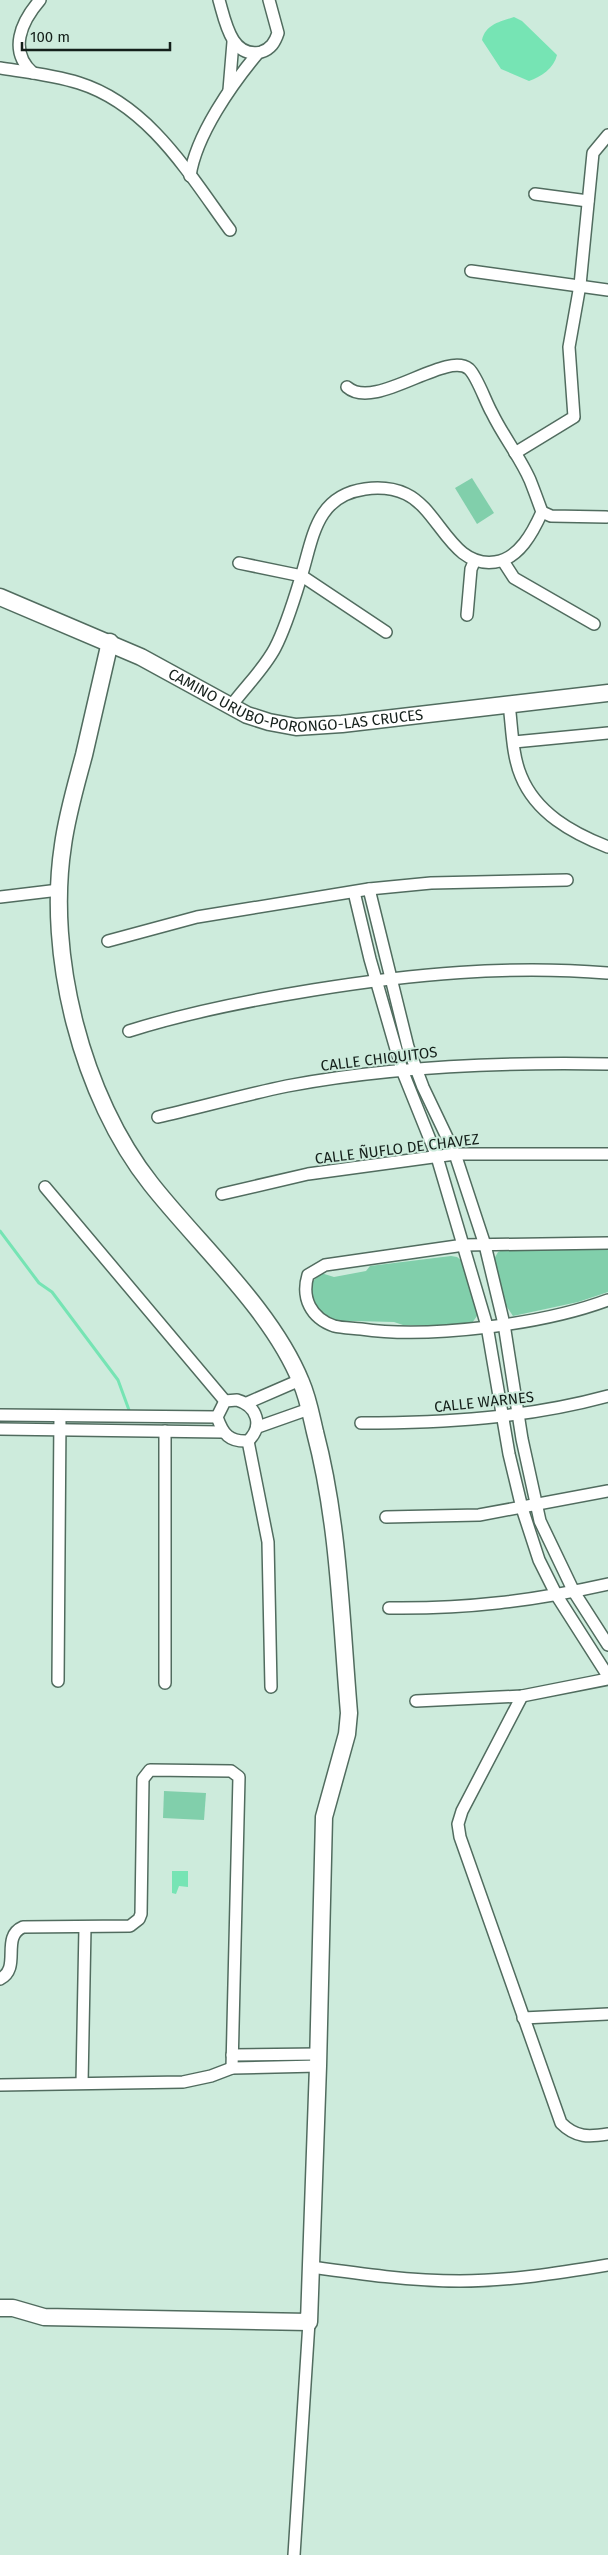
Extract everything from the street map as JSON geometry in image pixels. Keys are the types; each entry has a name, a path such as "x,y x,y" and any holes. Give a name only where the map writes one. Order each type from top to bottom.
{"street":[{"path":"33,73 22,62 18,47 19,36 30,12 40,0"},
{"path":"219,0 233,42 228,92"},
{"path":"190,176 198,147 228,92 258,53 271,46 278,33 269,0"},
{"path":"233,42 243,49 258,53"},
{"path":"0,68 79,83 104,94 127,108 150,126 230,230"},
{"path":"515,453 574,416 569,347 580,284 593,153 608,135"},
{"path":"535,194 588,201"},
{"path":"471,271 580,284 608,290"},
{"path":"231,706 274,650 302,576 315,528 324,511 338,499 365,489 388,488 407,494 427,510 446,536 474,562 503,561 523,546 534,530 542,512 529,478 470,369 460,364 447,366 387,388 362,393 353,393 347,387"},
{"path":"542,512 551,516 606,517"},
{"path":"503,561 514,578 594,624"},
{"path":"467,615 470,569 474,562"},
{"path":"239,563 302,576 386,632"},
{"name":"CAMINO URUBO-PORONGO-LAS CRUCES","path":"0,597 110,642 175,674 247,715 269,722 296,727 342,724 608,693"},
{"path":"110,642 63,846 59,890 65,976 76,1028 92,1079 117,1130 150,1183 268,1324 300,1380 310,1409 326,1470 333,1525 349,1713 347,1734 324,1817 312,2266 294,2555"},
{"path":"509,704 521,776 543,810 559,823 608,847"},
{"path":"514,742 608,734"},
{"path":"108,940 197,917 369,889 431,883 567,880"},
{"path":"369,889 408,1046 455,1154 485,1245 504,1324 535,1505 552,1549 574,1592 608,1645"},
{"path":"0,896 59,890"},
{"path":"354,892 402,1070 437,1157 487,1326 509,1454 522,1508 539,1560 557,1596 608,1678 522,1696 416,1701"},
{"path":"129,1031 207,1009 376,979 503,969 607,973"},
{"name":"CALLE CHIQUITOS","path":"158,1117 239,1096 289,1086 417,1068 492,1064 608,1064"},
{"name":"CALLE ÑUFLO DE CHAVEZ","path":"222,1194 308,1174 455,1154 608,1154"},
{"path":"46,1187 225,1401"},
{"path":"608,1243 464,1245 325,1265 308,1275 304,1288 308,1304 319,1318 334,1326 375,1331 418,1333 504,1324 586,1309 608,1300"},
{"path":"247,1403 300,1380"},
{"name":"CALLE WARNES","path":"361,1423 416,1423 504,1417 544,1411 608,1396"},
{"path":"237,1400 247,1403 255,1415 258,1427 256,1434 248,1442 239,1442 228,1438 222,1432 217,1417 225,1401 237,1400"},
{"path":"258,1427 310,1409"},
{"path":"0,1415 217,1417"},
{"path":"58,1681 60,1416"},
{"path":"0,1430 222,1432"},
{"path":"164,1683 165,1431"},
{"path":"248,1442 268,1542 271,1687"},
{"path":"386,1517 479,1514 522,1508 608,1490"},
{"path":"389,1608 457,1608 557,1596 608,1584"},
{"path":"522,1696 462,1811 458,1824 460,1837 562,2123 578,2135 588,2137 608,2134"},
{"path":"0,1979 8,1973 11,1965 11,1939 17,1929 23,1927 130,1926 136,1923 141,1914 143,1779 146,1774 154,1769 232,1771 239,1777 232,2068"},
{"path":"82,2083 85,1927"},
{"path":"524,2018 608,2014"},
{"path":"232,2055 319,2060"},
{"path":"0,2085 183,2082 211,2076 232,2068 319,2060"},
{"path":"312,2266 360,2274 460,2281 519,2278 608,2265"},
{"path":"0,2308 13,2308 44,2317 309,2322"}],"shaded area":[{"path":"514,17 522,21 557,55 553,64 546,71 529,81 501,69 482,40 490,27"},
{"path":"472,478 494,513 477,524 455,488"},
{"path":"608,1248 608,1292 578,1302 513,1316 501,1298 494,1259 498,1252 505,1249"},
{"path":"451,1256 457,1257 462,1261 477,1308 477,1316 472,1323 456,1326 403,1325 394,1322 334,1322 313,1301 311,1283 321,1273 334,1277 366,1271 370,1266"},
{"path":"164,1791 206,1793 204,1820 163,1818"},
{"path":"172,1871 188,1871 188,1887 179,1886 176,1894 172,1893"}],"waterway":[{"path":"0,1231 39,1283 52,1292 118,1380 129,1410"}]}
